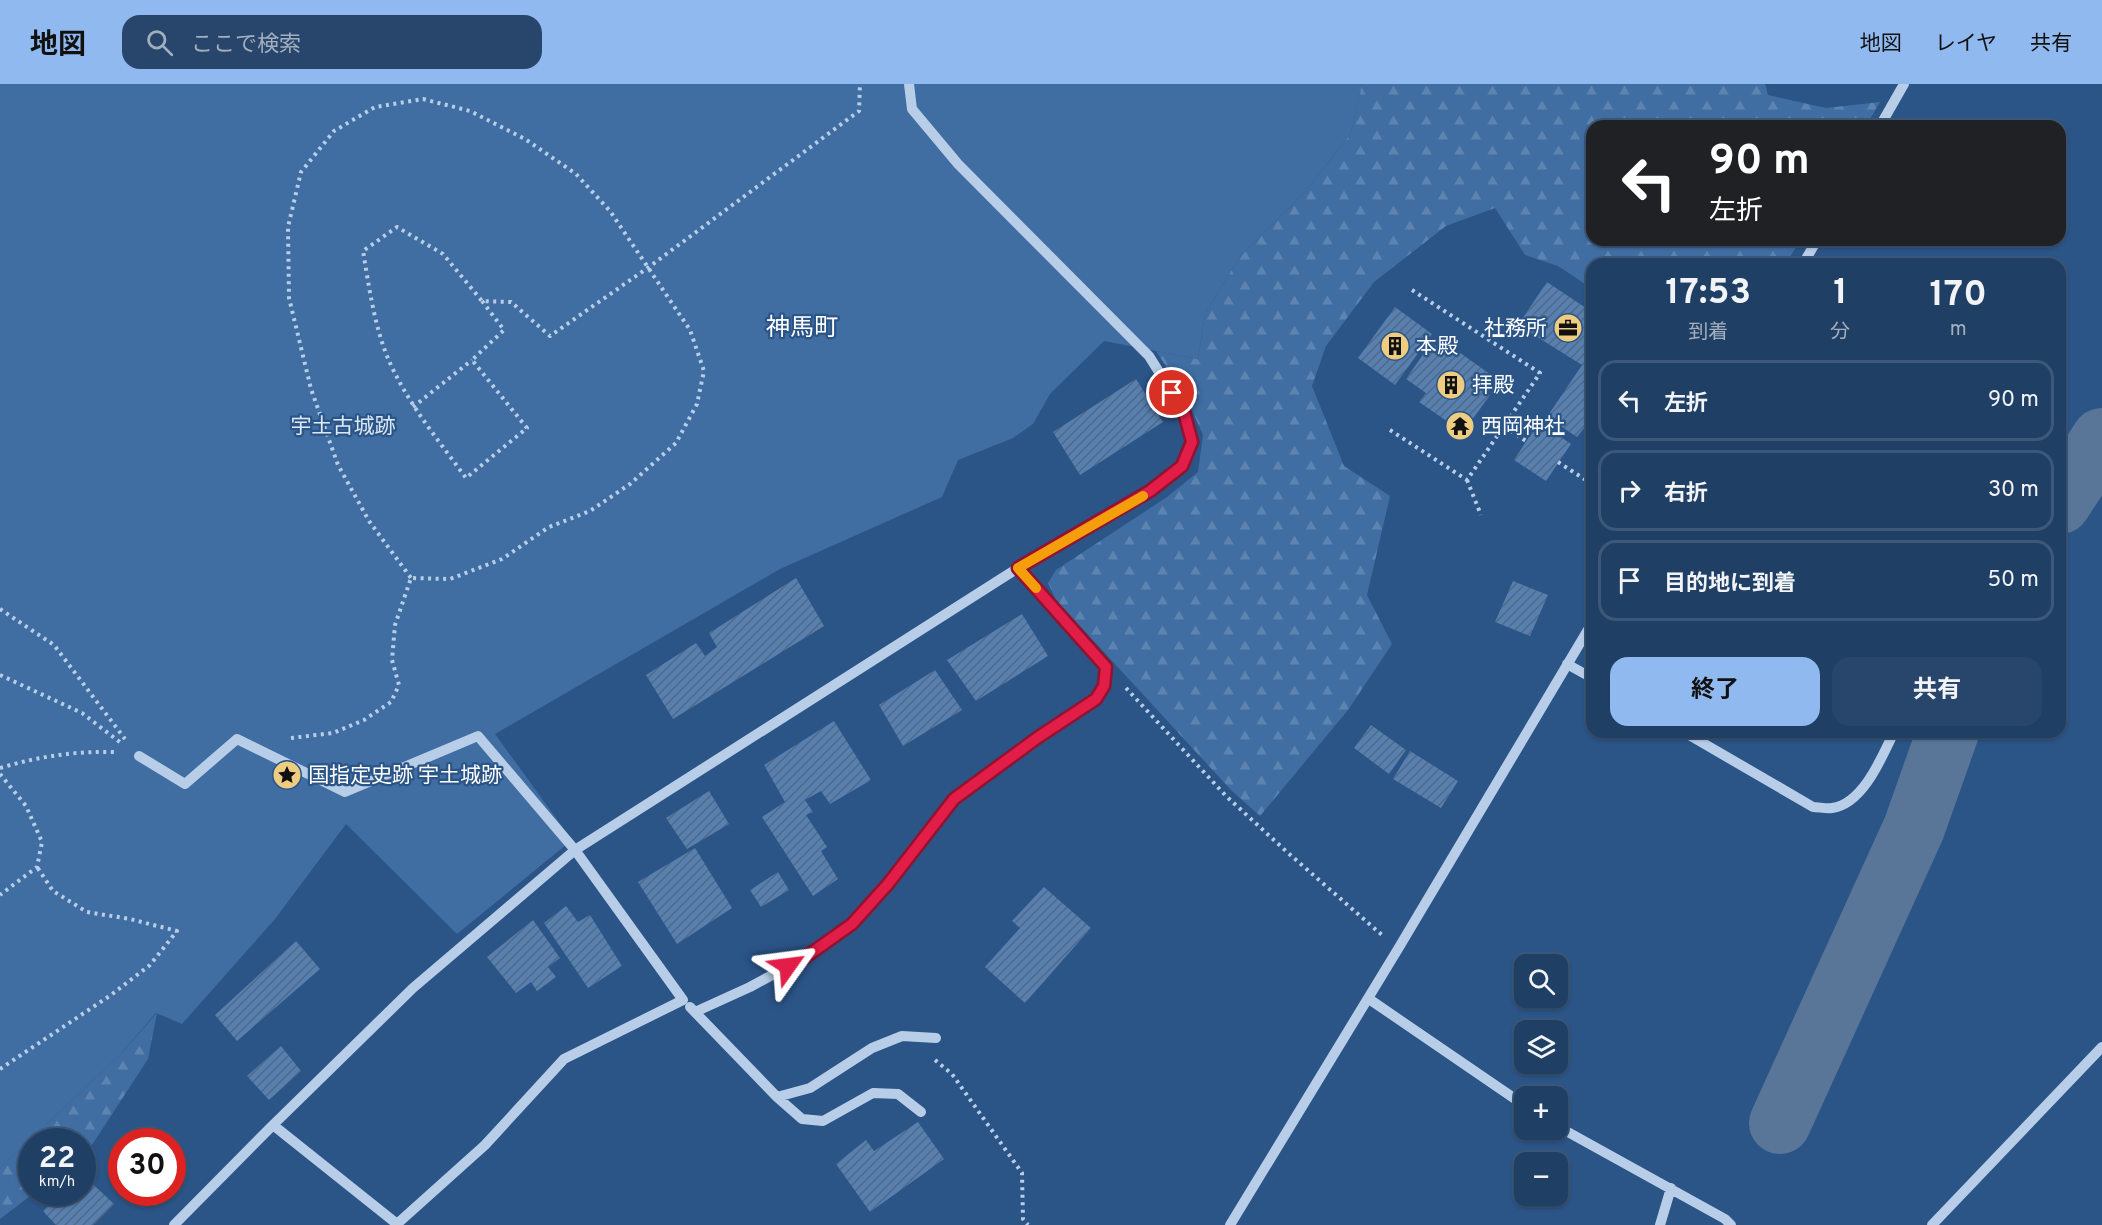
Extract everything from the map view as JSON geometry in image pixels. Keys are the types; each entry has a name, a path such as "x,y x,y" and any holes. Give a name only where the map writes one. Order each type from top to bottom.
{"street":[{"path":"174,1225 413,988 575,850 1018,568 1150,491 1182,466 1192,442 1184,412 1149,356 958,164 912,109 909,84"},
{"path":"1883,120 1904,84"},
{"path":"695,1012 750,987 797,961 852,924 888,884 954,799 1037,738 1096,699 1104,686 1106,667 1018,568"},
{"path":"1230,1225 1368,999 1586,633"},
{"path":"1567,664 1586,675"},
{"path":"139,756 185,784 237,739 345,792 478,736 575,850 683,1000 777,1097 802,1119 823,1121 873,1094 898,1094 921,1112"},
{"path":"1694,738 1813,807 1833,808 1857,795 1874,773 1891,738"},
{"path":"1368,999 1514,1098"},
{"path":"273,1125 397,1224 485,1145 564,1059 683,1000"},
{"path":"777,1097 810,1088 872,1048 902,1036 936,1038"},
{"path":"1932,1225 2102,1047"},
{"path":"1568,1132 1671,1188 1725,1223"},
{"path":"1660,1225 1671,1188"}],"path":[{"path":"482,301 511,302 550,336 649,267 859,111 860,84"},
{"path":"423,99 470,111 525,139 576,174 610,211 690,330 704,371 697,404 676,443 630,484 590,511 549,527 501,559 450,579 411,578 369,521 338,465 311,389 289,298 288,227 301,172 334,131 375,107 423,99"},
{"path":"413,407 472,360 504,330 443,254 397,227 363,251 372,305 389,362 413,407 466,478 527,428 472,360"},
{"path":"1412,290 1540,373 1467,480"},
{"path":"1504,426 1526,441"},
{"path":"1390,430 1467,480 1481,515"},
{"path":"1558,462 1586,480"},
{"path":"290,738 333,733 364,720 392,702 399,685 392,660 395,625 411,578"},
{"path":"0,609 54,645 139,756"},
{"path":"1106,667 1226,796 1398,949"},
{"path":"0,675 82,713 139,756"},
{"path":"0,768 35,758 88,752 120,752 139,756"},
{"path":"0,774 26,806 42,842 37,867 0,895"},
{"path":"0,1070 111,995 150,965 177,931 130,918 87,912 53,891 37,867"},
{"path":"902,1036 952,1074 1022,1173 1023,1219 1028,1225"}],"green space":[{"name":"宇土古城跡","path":"0,84 1362,84 1351,133 1305,192 1239,258 1205,314 1198,359 1104,341 1050,394 1033,424 1013,438 958,460 942,497 780,569 495,734 572,840 457,934 346,824 275,919 182,1024 156,1013 119,1056 42,1128 18,1128 18,1151 0,1168"},
{"path":"1362,84 1765,84 1768,95 1826,108 1880,102 1870,120 1586,120 1586,246 1796,246 1790,258 1586,258 1586,285 1558,266 1525,255 1495,208 1446,226 1374,282 1326,346 1312,386 1344,466 1390,496 1367,595 1392,644 1348,710 1260,816 1231,790 1056,600 1048,583 1056,570 1167,497 1198,472 1203,435 1186,397 1156,351 1198,359 1205,314 1239,258 1305,192 1351,133"},
{"path":"157,1013 148,1059 96,1139 96,1128 42,1128 119,1056"},
{"path":"18,1151 18,1205 0,1219 0,1168"}],"building":[{"path":"1547,282 1586,308 1586,426 1577,437 1547,417 1582,365 1518,325"},
{"name":"本殿","path":"1395,307 1432,334 1395,385 1358,358"},
{"name":"拝殿","path":"1431,343 1451,357 1456,350 1494,377 1484,391 1490,395 1472,420 1465,416 1457,428 1419,402 1426,393 1406,379"},
{"path":"1136,379 1163,422 1080,475 1053,432"},
{"path":"1539,422 1571,444 1546,481 1514,460"},
{"path":"796,578 824,626 673,719 646,675 696,643 705,656 717,647 709,633"},
{"path":"1513,581 1548,595 1530,636 1495,622"},
{"path":"1022,614 1048,656 976,701 947,660"},
{"path":"935,670 962,710 903,746 879,705"},
{"path":"834,721 871,780 830,804 821,791 805,800 813,812 806,815 827,847 821,851 838,879 813,896 762,817 785,802 764,765"},
{"path":"1371,725 1406,750 1389,774 1354,748"},
{"path":"1410,751 1458,781 1441,808 1393,779"},
{"path":"709,791 729,824 687,849 666,818"},
{"path":"695,848 732,908 677,944 638,882"},
{"path":"778,872 789,890 761,907 750,890"},
{"path":"1044,887 1091,928 1025,1003 985,967 1020,928 1012,921"},
{"path":"566,906 578,922 590,915 622,966 588,988 544,923"},
{"path":"533,920 560,958 548,967 556,977 537,991 531,982 516,993 487,957"},
{"path":"296,941 320,969 237,1041 215,1015"},
{"path":"281,1046 301,1071 269,1100 247,1076"},
{"path":"918,1122 944,1159 870,1212 836,1164 866,1140 874,1151"},
{"path":"96,1187 108,1198 108,1206 112,1206 93,1225 56,1225 43,1211 48,1206 96,1206"}],"waterway":[{"path":"2066,494 2102,439"},
{"path":"1780,1123 1914,828 1946,738"}],"slow traffic":[{"path":"1036,588 1018,568 1143,496"}],"place":[{"name":"社務所","path":"1568,328"},
{"name":"本殿","path":"1395,346"},
{"name":"拝殿","path":"1451,385"},
{"name":"西岡神社","path":"1460,426"},
{"name":"国指定史跡 宇土城跡","path":"287,775"}],"district":[{"name":"神馬町","path":"802,327"}],"route":[{"path":"788,966 807,956 852,924 888,884 954,799 1037,738 1096,699 1104,686 1106,667 1018,568 1150,491 1182,466 1192,442 1184,412 1172,393"}]}
